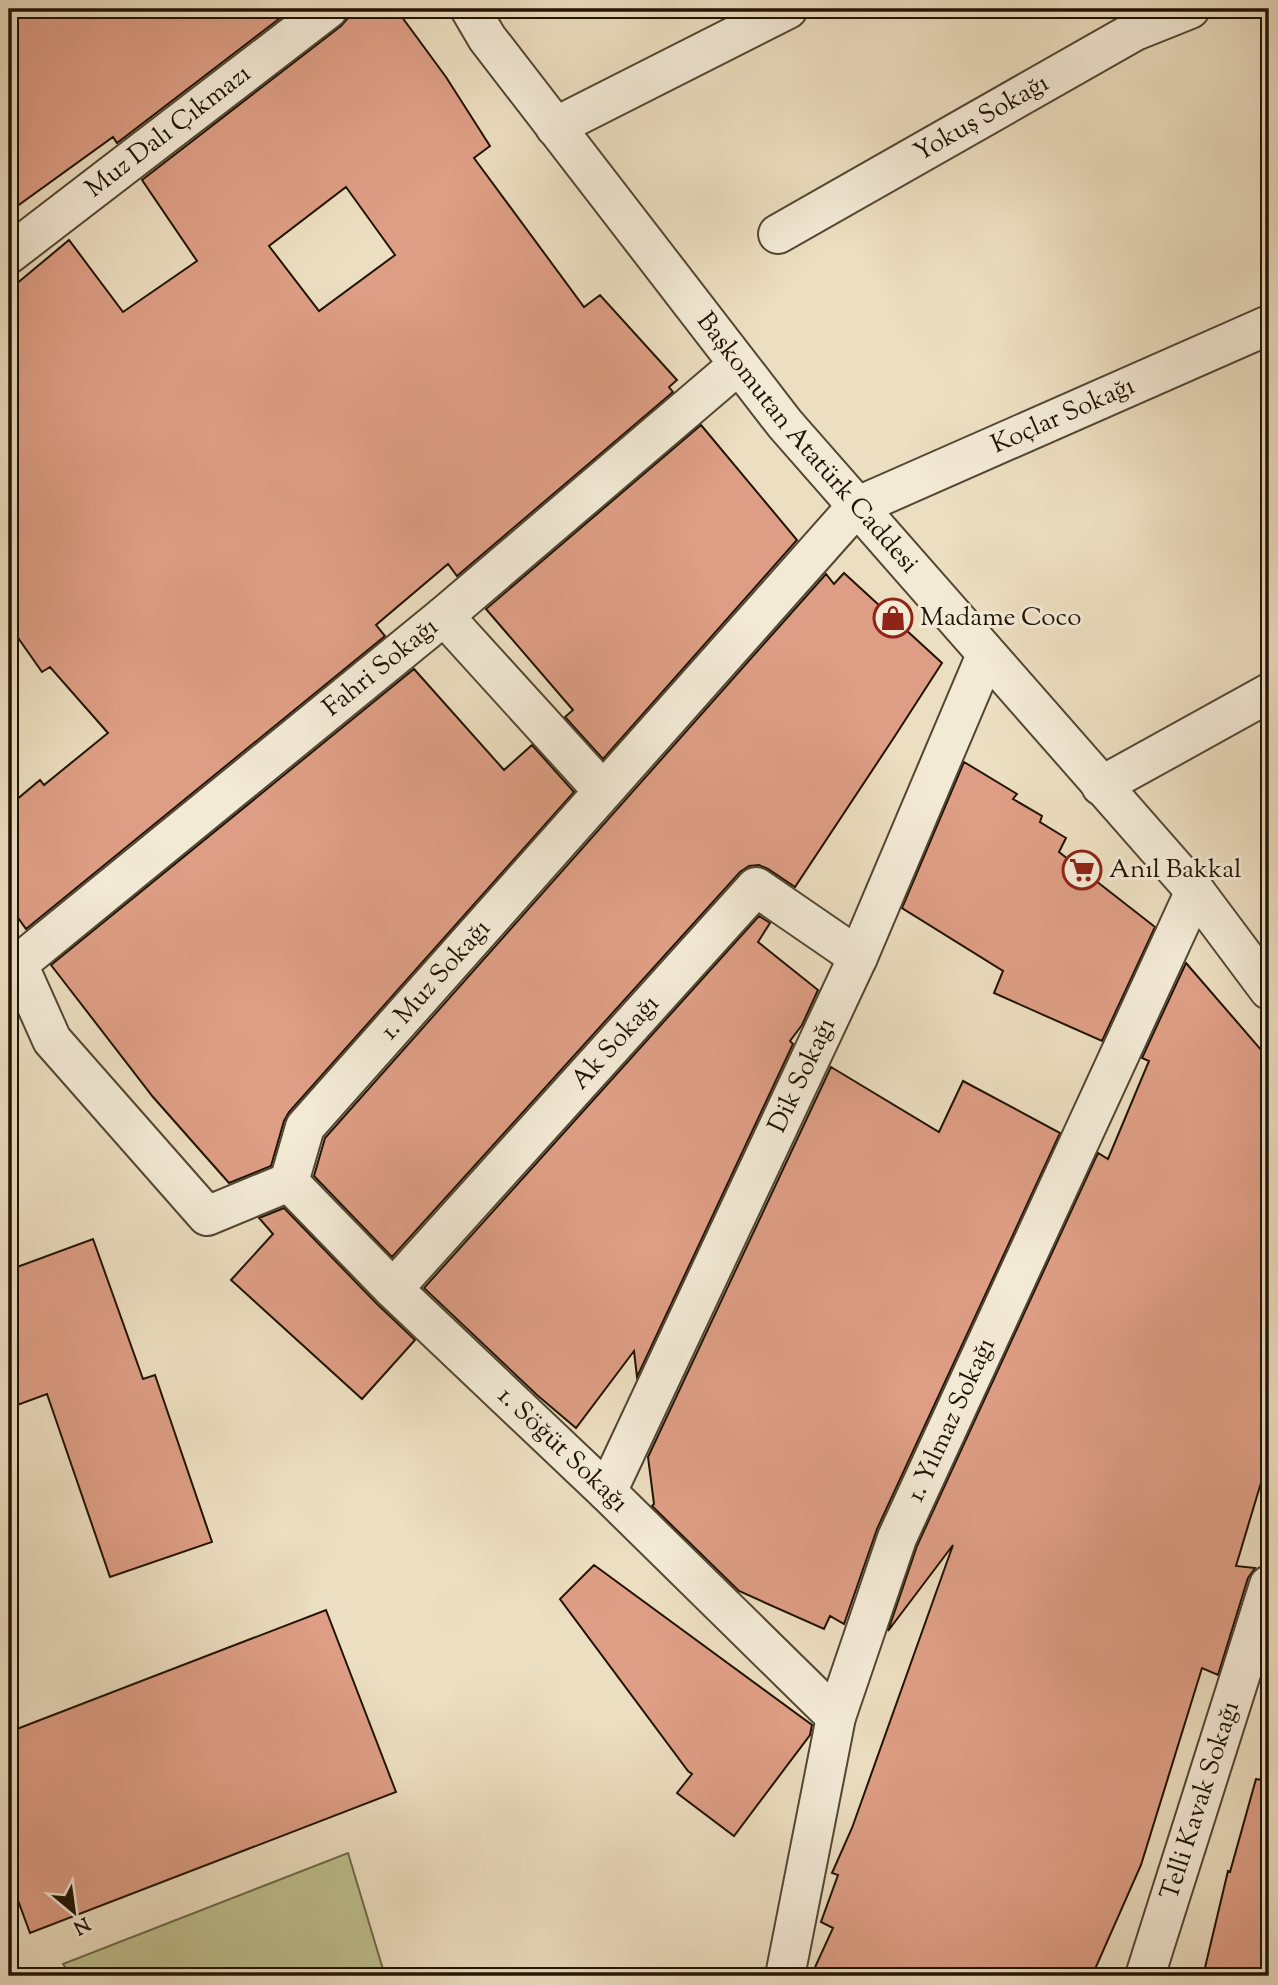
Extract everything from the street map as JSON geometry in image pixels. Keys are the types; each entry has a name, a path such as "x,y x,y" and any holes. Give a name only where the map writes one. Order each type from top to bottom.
{"street":[{"name":"Muz Dalı Çıkmazı","path":"9,254 328,9"},
{"name":"Başkomutan Atatürk Caddesi","path":"470,9 487,38 785,424 1195,891 1269,990"},
{"path":"555,127 788,9"},
{"name":"Yokuş Sokağı","path":"778,234 1135,31 1186,10"},
{"name":"Koçlar Sokağı","path":"856,507 1269,325"},
{"name":"Fahri Sokağı","path":"289,1182 207,1216 52,1040 18,964 444,616 738,365"},
{"name":"1. Muz Sokağı","path":"289,1182 305,1127 856,507"},
{"path":"444,616 603,791"},
{"name":"Dik Sokağı","path":"607,1492 858,957 986,655"},
{"path":"1101,786 1269,693"},
{"name":"Ak Sokağı","path":"393,1289 756,887 858,957"},
{"name":"1. Yılmaz Sokağı","path":"785,1976 836,1717 897,1538 1195,891"},
{"name":"1. Söğüt Sokağı","path":"289,1182 393,1289 607,1492 836,1717"},
{"name":"Telli Kavak Sokağı","path":"1144,1976 1269,1585"}],"green space":[{"path":"348,1853 385,1976 71,1976 63,1964"}],"building":[{"path":"9,9 292,9 117,143 113,137 9,212"},
{"path":"349,9 396,9 446,77 490,146 474,158 584,307 600,295 677,380 669,387 673,392 457,576 448,564 376,625 385,636 26,929 9,905 9,806 40,780 44,785 108,733 50,667 42,672 9,625 9,290 69,240 123,312 197,261 142,180 348,18","holes":["346,187 395,255 319,311 269,246"]},
{"path":"701,425 797,540 603,759 565,717 573,710 486,609"},
{"path":"844,573 942,663 893,739 795,887 759,865 749,866 740,872 392,1257 314,1176 325,1138 826,574 834,584"},
{"path":"414,669 504,770 532,745 574,792 289,1112 271,1166 229,1183 153,1097 51,965"},
{"path":"964,762 1017,794 1013,799 1042,816 1040,822 1066,838 1059,852 1155,927 1102,1041 994,993 1003,971 902,908"},
{"path":"759,916 770,923 758,942 818,990 802,1025 790,1041 793,1044 637,1377 634,1351 576,1428 537,1395 424,1288"},
{"path":"1186,963 1269,1059 1269,1456 1236,1566 1255,1568 1248,1578 1218,1675 1202,1668 1141,1865 1092,1976 811,1976 833,1928 821,1922 838,1875 832,1873 852,1828 953,1545 888,1631 917,1546 1098,1153 1108,1159 1149,1061 1142,1058"},
{"path":"831,1067 939,1132 963,1081 1060,1133 877,1529 844,1624 830,1616 824,1629 739,1591 652,1506 654,1504 648,1457"},
{"path":"284,1208 415,1340 362,1399 231,1280 273,1234 259,1218"},
{"path":"93,1239 143,1379 155,1375 212,1542 110,1577 47,1394 9,1408 9,1270"},
{"path":"594,1565 812,1725 810,1735 734,1836 677,1793 692,1774 560,1599"},
{"path":"326,1610 396,1792 30,1933 9,1876 9,1732"},
{"path":"1256,1779 1269,1781 1269,1976 1203,1976 1228,1871 1230,1872"}],"place":[{"name":"Madame Coco","path":"893,618"},
{"name":"Anıl Bakkal","path":"1082,870"}]}
